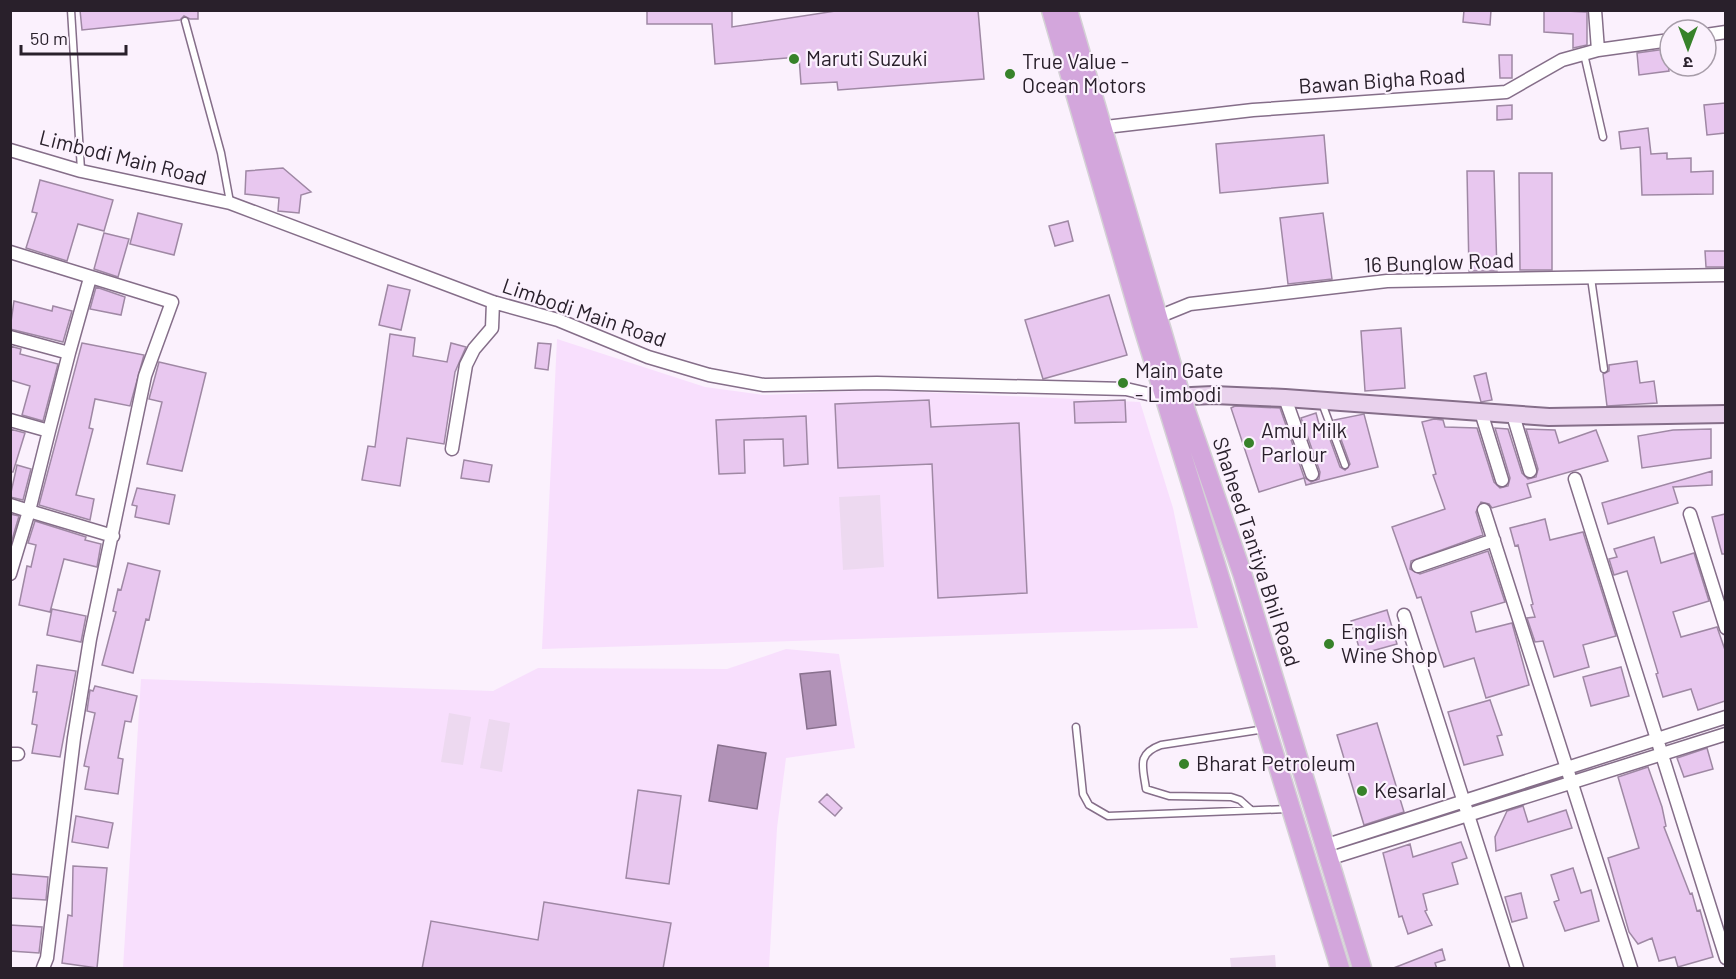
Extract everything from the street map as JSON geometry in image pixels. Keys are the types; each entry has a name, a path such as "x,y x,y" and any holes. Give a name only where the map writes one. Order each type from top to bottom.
{"main road":[{"name":"Shaheed Tantiya Bhil Road","path":"1051,10 1095,129 1158,317 1173,397 1242,573 1362,969"},
{"name":"Shaheed Tantiya Bhil Road","path":"1068,10 1095,129 1267,728 1340,969"},
{"path":"1299,828 1317,823"}],"street":[{"path":"1595,10 1598,50"},
{"name":"Bawan Bigha Road","path":"1095,129 1253,110 1506,92 1562,60 1598,50 1658,42"},
{"name":"Limbodi Main Road","path":"10,150 81,171 230,203 493,302 558,320 658,360 709,375 764,385 877,382 1126,389 1173,397"},
{"path":"10,252 172,302 145,376 88,650 74,738 47,958 43,969"},
{"name":"16 Bunglow Road","path":"1158,317 1190,304 1387,281 1725,275"},
{"path":"10,574 29,511 90,278"},
{"path":"452,449 466,365 474,349 492,328 493,302"},
{"path":"10,337 69,353"},
{"path":"1173,397 1213,395 1285,398 1322,403 1549,417 1725,414"},
{"path":"1285,398 1312,474"},
{"path":"1481,412 1502,480"},
{"path":"1513,415 1530,471"},
{"path":"10,420 49,431"},
{"path":"1575,479 1725,958"},
{"path":"10,505 113,536"},
{"path":"1484,510 1631,969"},
{"path":"1690,514 1725,628"},
{"path":"1418,566 1494,540"},
{"path":"1404,615 1517,969"},
{"path":"1326,852 1463,801 1725,717"},
{"path":"1326,852 1468,815 1725,734"}],"lane":[{"path":"71,10 81,171"},
{"path":"185,21 221,153 230,203"},
{"path":"1584,54 1603,137"},
{"path":"1591,278 1604,369"},
{"path":"1322,403 1345,465"},
{"path":"1076,727 1083,794 1089,805 1108,816 1293,808"},
{"path":"1250,809 1231,796 1169,796 1146,789 1142,765 1149,749 1161,745 1267,728"}],"shaded area":[{"path":"557,339 705,387 764,395 879,390 1140,402 1173,508 1198,628 542,649"},
{"path":"880,495 884,567 843,570 839,497"},
{"path":"786,649 839,654 855,748 786,758 777,828 769,968 123,968 141,679 493,691 538,668 727,669"},
{"path":"830,671 836,725 807,729 800,674"},
{"path":"449,713 471,717 463,765 441,762"},
{"path":"489,719 510,723 502,772 480,768"},
{"path":"718,745 766,753 757,809 709,801"},
{"path":"1275,955 1276,968 1231,968 1230,958"}],"building":[{"path":"80,10 198,10 198,19 184,16 180,20 82,30"},
{"path":"647,10 732,10 732,27 842,10 978,10 984,79 838,90 837,82 801,84 799,57 715,64 712,24 647,24"},
{"path":"1464,10 1491,10 1490,25 1463,22"},
{"path":"1544,10 1587,12 1587,45 1573,48 1573,34 1544,32"},
{"path":"1658,50 1658,72 1639,75 1637,53"},
{"path":"1499,55 1512,55 1512,78 1500,78"},
{"path":"1725,103 1725,133 1707,135 1704,105"},
{"path":"1512,105 1512,119 1497,120 1497,106"},
{"path":"1648,128 1651,154 1667,153 1667,159 1691,158 1691,172 1713,171 1713,194 1642,195 1640,147 1621,149 1619,132"},
{"path":"1324,135 1328,183 1220,193 1216,144"},
{"path":"283,168 311,192 301,195 299,213 278,211 279,198 245,194 246,171"},
{"path":"1467,171 1494,171 1497,271 1469,271"},
{"path":"1519,173 1552,173 1552,270 1520,270"},
{"path":"40,180 113,200 104,231 78,224 67,261 26,248 37,213 32,212"},
{"path":"138,213 182,224 174,255 130,244"},
{"path":"1323,213 1332,279 1288,284 1280,218"},
{"path":"1068,221 1073,241 1055,246 1049,226"},
{"path":"104,233 129,239 118,277 94,269"},
{"path":"1705,251 1725,251 1725,267 1706,267"},
{"path":"388,285 410,290 401,330 379,325"},
{"path":"96,287 125,297 121,315 90,309"},
{"path":"1109,295 1127,355 1043,379 1025,320"},
{"path":"14,301 52,311 53,306 72,311 63,342 10,329"},
{"path":"1401,328 1405,388 1365,391 1361,331"},
{"path":"390,334 415,338 413,356 447,362 451,343 466,347 455,372 444,444 407,438 400,486 362,480 368,446 375,447"},
{"path":"82,343 144,355 130,406 95,399 89,428 93,429 76,495 94,499 90,520 39,505"},
{"path":"538,343 551,344 548,370 535,368"},
{"path":"10,346 21,349 20,354 58,364 43,421 22,415 30,386 10,380"},
{"path":"1637,361 1640,383 1654,381 1657,403 1607,406 1603,374 1609,371 1609,365"},
{"path":"159,362 206,373 182,471 147,464 162,402 149,399"},
{"path":"1486,373 1492,400 1481,402 1474,376"},
{"path":"929,400 931,427 1019,423 1027,593 938,598 932,464 838,468 835,404"},
{"path":"1125,400 1126,422 1075,423 1074,402"},
{"path":"1235,406 1280,408 1304,477 1311,482 1319,479 1320,472 1301,418 1316,413 1319,424 1324,423 1340,467 1345,470 1350,464 1334,420 1364,414 1378,467 1306,485 1304,478 1259,492 1231,408"},
{"path":"806,416 808,464 784,466 783,439 744,440 745,473 719,474 716,420"},
{"path":"1434,419 1443,420 1445,427 1477,428 1494,482 1500,488 1508,486 1510,478 1495,428 1508,429 1522,473 1528,479 1536,477 1538,469 1526,429 1555,430 1559,443 1596,430 1608,461 1527,484 1531,497 1492,508 1489,504 1481,502 1476,512 1483,535 1411,561 1410,569 1420,574 1488,551 1505,602 1471,612 1476,632 1512,623 1529,685 1486,698 1474,658 1444,667 1421,597 1417,598 1392,527 1445,509 1433,475 1436,474 1422,422"},
{"path":"10,429 25,433 13,472 10,472"},
{"path":"1711,429 1711,458 1642,468 1638,436 1673,430"},
{"path":"464,460 492,465 489,482 461,478"},
{"path":"17,465 31,469 23,500 10,497"},
{"path":"1712,471 1712,485 1673,487 1678,503 1608,524 1602,503"},
{"path":"137,488 175,495 169,524 135,517 137,506 132,505"},
{"path":"10,514 19,516 12,540 10,540"},
{"path":"1725,514 1725,554 1722,554 1712,517"},
{"path":"1545,519 1550,540 1583,532 1616,636 1583,645 1589,667 1554,677 1543,641 1535,642 1527,618 1535,617 1531,605 1533,604 1518,545 1515,546 1510,528"},
{"path":"35,521 101,544 97,567 64,559 50,612 19,605 27,566 31,567 36,545 28,543"},
{"path":"1654,537 1661,563 1694,553 1709,601 1673,612 1681,637 1717,627 1725,650 1725,701 1698,710 1691,689 1663,697 1627,571 1614,575 1609,559 1617,557 1614,549"},
{"path":"128,563 160,571 149,620 146,619 133,673 102,665 116,612 113,611 118,589 121,590"},
{"path":"52,609 86,616 81,642 47,635"},
{"path":"1387,610 1397,644 1361,654 1351,621"},
{"path":"37,665 76,671 60,757 32,753 37,725 32,724 37,692 33,692"},
{"path":"1621,667 1629,696 1591,706 1583,677"},
{"path":"95,686 137,696 131,722 125,721 118,758 123,759 118,794 85,789 89,767 84,766 95,713 87,711 90,690 93,691"},
{"path":"1490,700 1502,735 1497,736 1503,755 1464,765 1448,712"},
{"path":"1377,723 1404,812 1364,825 1337,735"},
{"path":"1707,748 1713,769 1684,777 1677,758"},
{"path":"1648,767 1662,807 1666,826 1664,827 1690,894 1692,893 1697,911 1700,910 1713,957 1678,967 1675,957 1659,961 1652,938 1638,944 1629,932 1608,858 1639,848 1618,777"},
{"path":"638,790 681,796 669,884 626,878"},
{"path":"827,794 842,808 835,816 819,802"},
{"path":"1523,806 1528,822 1566,810 1572,828 1496,851 1495,837 1507,811"},
{"path":"76,816 113,823 108,848 72,842"},
{"path":"1461,842 1467,858 1452,863 1458,884 1423,894 1427,910 1425,911 1432,925 1408,934 1402,916 1399,917 1383,853 1410,844 1413,857"},
{"path":"73,866 107,868 97,968 62,963 68,915 72,916"},
{"path":"1573,868 1581,893 1591,890 1599,921 1565,931 1554,902 1559,900 1551,875"},
{"path":"10,874 48,877 46,900 10,898"},
{"path":"1521,893 1527,918 1512,922 1505,897"},
{"path":"544,902 671,923 663,969 422,969 431,921 538,940"},
{"path":"10,925 42,927 39,953 10,951"},
{"path":"1442,949 1445,960 1435,963 1437,969 1391,969"}],"place":[{"name":"Maruti Suzuki","path":"794,59"},
{"name":"True Value - Ocean Motors","path":"1010,74"},
{"name":"Main Gate - Limbodi","path":"1123,383"},
{"name":"Amul Milk Parlour","path":"1249,443"},
{"name":"English Wine Shop","path":"1329,644"},
{"name":"Bharat Petroleum","path":"1184,764"},
{"name":"Kesarlal","path":"1362,791"}]}
